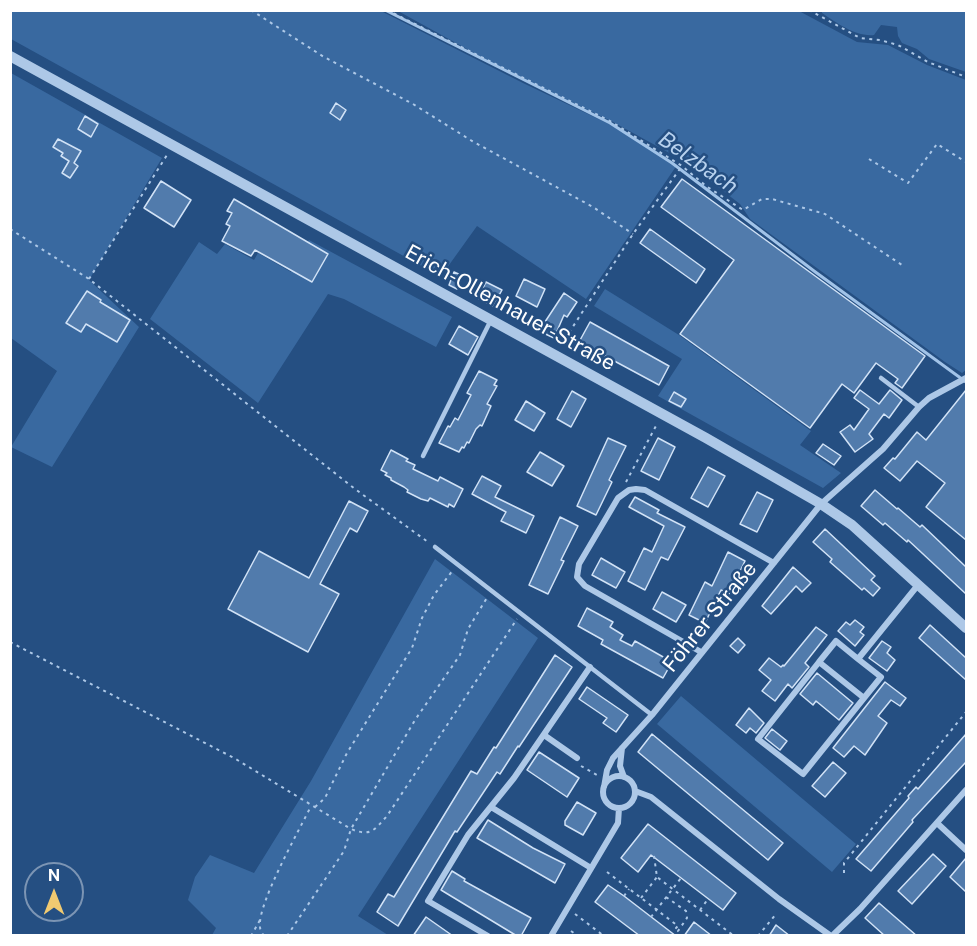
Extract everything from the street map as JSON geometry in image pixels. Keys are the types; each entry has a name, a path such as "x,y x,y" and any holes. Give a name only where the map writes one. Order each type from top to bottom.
{"street":[{"name":"Erich-Ollenhauer-Straße","path":"10,56 821,504 852,525 966,628"},
{"name":"Föhrer Straße","path":"604,787 609,764 821,504 887,445 919,407 963,379"},
{"path":"701,652 585,586 578,577 579,564 618,498 629,490 645,490 774,563"},
{"path":"858,659 918,585"},
{"path":"836,641 881,677 803,774 758,738 819,662 836,641"},
{"path":"819,662 864,698"},
{"path":"488,936 428,901 468,835 514,778 590,667"},
{"path":"544,735 577,758"},
{"path":"622,748 620,766 624,777 631,782 635,791 629,805 614,807 603,797 604,787 609,779 624,777"},
{"path":"635,791 651,797 779,899 831,936 860,909 966,790"},
{"path":"491,807 591,868"},
{"path":"551,936 618,823 619,808"},
{"path":"938,823 966,850"}],"lane":[{"path":"423,456 490,320"},
{"path":"881,378 919,407"},
{"path":"435,547 519,614 652,714"}],"path":[{"path":"251,10 324,57 412,104 472,141 592,207 633,234"},
{"path":"387,10 610,122 682,166 706,186 743,210 762,199 772,199 825,214 905,267"},
{"path":"810,10 860,38 898,45 928,62 966,77"},
{"path":"869,159 908,183 937,144 966,162"},
{"path":"89,279 173,146"},
{"path":"555,356 633,234 682,166"},
{"path":"10,229 89,279 355,489 435,547"},
{"path":"629,490 625,482 656,426"},
{"path":"264,936 260,926 262,915 279,868 314,806 325,798 347,753 412,648 422,618 434,595 452,571 459,566"},
{"path":"287,936 344,851 351,830 415,720 459,655 468,629 491,591"},
{"path":"10,642 234,758 351,830 362,833 373,831 387,816 519,614"},
{"path":"844,873 844,863 966,712"},
{"path":"577,758 579,765 596,775 606,776"},
{"path":"654,856 657,877 734,936"},
{"path":"607,872 678,926 676,928 683,936"},
{"path":"641,898 657,877"},
{"path":"651,917 681,878"},
{"path":"624,896 629,889"},
{"path":"666,897 686,911 687,918 678,930"},
{"path":"700,910 708,899"},
{"path":"686,911 692,904"},
{"path":"567,909 604,936"},
{"path":"758,936 776,914"},
{"path":"251,936 262,915"},
{"path":"571,931 578,936"}],"shaded area":[{"path":"11,11 381,11 609,124 677,165 586,299 477,226 439,279 438,275 11,39"},
{"path":"398,11 799,11 857,42 888,45 927,65 966,80 966,370 962,373 945,362 750,219 740,204 684,161 613,122 505,70"},
{"path":"822,11 966,11 966,72 929,59 917,49 902,43 897,27 881,25 874,35 860,34 840,25"},
{"path":"11,73 162,158 89,280 139,327 52,467 11,447 57,371 11,338"},
{"path":"309,240 452,317 436,347 344,299 328,294 258,403 150,319 199,242 217,254 225,244 254,260 258,253 291,272"},
{"path":"605,289 679,335 811,431 800,445 841,473 823,488 658,396 682,359 594,306"},
{"path":"435,559 538,638 358,916 388,935 212,935 216,928 188,900 195,877 210,855 254,873 311,781"},
{"path":"681,696 856,844 832,872 657,724"}],"building":[{"path":"336,103 346,110 340,120 330,113"},
{"path":"85,116 98,124 91,137 78,129"},
{"path":"58,139 81,151 74,163 78,166 70,178 62,173 69,161 61,156 63,153 53,147"},
{"path":"682,179 925,356 902,388 895,383 898,379 876,363 854,393 842,384 810,428 680,334 734,260 661,207"},
{"path":"161,181 191,200 174,227 144,208"},
{"path":"234,199 328,254 312,282 255,250 251,256 222,241 230,226 226,224 232,213 227,211"},
{"path":"650,229 705,269 696,283 640,243"},
{"path":"454,272 463,276 457,289 449,285"},
{"path":"524,279 545,289 537,307 516,296"},
{"path":"486,282 502,290 493,306 478,298"},
{"path":"87,291 101,300 100,302 130,320 117,342 86,324 81,332 66,323"},
{"path":"564,293 577,302 567,317 564,315 554,338 539,331"},
{"path":"590,322 669,366 659,385 579,342"},
{"path":"459,326 478,337 468,355 449,344"},
{"path":"479,371 497,380 494,385 497,386 487,404 491,406 482,426 476,429 469,443 467,442 459,452 439,443 448,426 450,427 455,418 458,420 471,395 467,393"},
{"path":"860,390 879,404 890,390 902,400 889,418 884,414 869,434 873,439 855,452 840,432 850,425 854,430 869,409 854,398"},
{"path":"966,390 966,540 926,507 945,483 917,461 900,481 884,468 893,458 895,459 917,432 926,440"},
{"path":"572,391 586,399 571,427 557,419"},
{"path":"674,392 686,399 681,407 669,401"},
{"path":"526,401 545,413 534,431 515,420"},
{"path":"608,438 626,446 609,480 612,482 596,515 577,506"},
{"path":"658,438 675,447 659,480 641,471"},
{"path":"823,444 841,456 834,465 816,453"},
{"path":"391,450 415,465 413,469 438,481 440,477 463,489 454,507 449,504 448,507 430,498 428,501 421,499 407,492 408,490 385,475 387,473 381,470"},
{"path":"540,452 564,466 552,486 527,472"},
{"path":"708,467 725,476 708,507 691,498"},
{"path":"482,476 501,486 495,497 534,516 526,533 501,521 506,512 472,494"},
{"path":"875,490 920,527 922,525 966,567 966,594 908,540 907,542 885,523 883,525 861,506"},
{"path":"757,492 773,500 757,532 740,524"},
{"path":"635,497 659,510 657,513 685,527 668,560 661,557 645,590 628,581 644,548 652,552 664,526 629,507"},
{"path":"349,501 368,511 357,532 350,528 320,584 339,594 308,652 228,609 259,551 309,578"},
{"path":"560,517 578,526 561,560 564,561 548,594 529,585"},
{"path":"825,529 875,576 871,580 880,588 873,596 864,588 862,590 830,562 832,559 813,542"},
{"path":"728,552 745,561 729,594 721,590 705,623 689,615 705,582 712,586"},
{"path":"601,558 625,572 616,588 592,575"},
{"path":"793,567 811,583 802,592 796,586 771,614 762,606"},
{"path":"662,592 686,605 676,622 653,609"},
{"path":"587,608 613,622 610,627 623,635 620,640 632,646 635,641 672,662 663,678 601,644 603,640 578,626"},
{"path":"855,620 864,627 860,632 864,635 855,646 838,631 846,622 850,625"},
{"path":"930,625 966,658 966,680 919,638"},
{"path":"816,627 827,635 805,663 809,667 792,688 788,684 775,701 762,691 771,680 759,670 769,658 781,667 784,666"},
{"path":"738,638 745,645 738,653 730,646"},
{"path":"882,641 891,647 887,653 895,660 887,671 869,658"},
{"path":"555,655 572,667 500,774 497,772 457,832 455,831 398,926 377,912 388,894 394,897 471,771 477,774 494,747 496,748"},
{"path":"817,673 853,703 839,720 816,701 813,705 800,694"},
{"path":"885,682 906,698 900,706 891,700 878,716 887,723 865,755 854,746 844,757 833,748"},
{"path":"587,687 628,715 616,732 603,723 607,718 579,699"},
{"path":"749,708 764,723 756,733 750,728 746,733 736,725"},
{"path":"772,729 787,741 780,750 765,738"},
{"path":"652,734 783,843 768,860 638,752"},
{"path":"966,734 966,762 912,820 913,822 871,871 856,859 909,798 908,796 916,787 918,789"},
{"path":"539,752 579,778 567,797 527,770"},
{"path":"833,762 846,773 825,797 812,786"},
{"path":"577,802 596,813 583,835 565,825 565,821"},
{"path":"488,820 533,848 565,864 555,883 477,838"},
{"path":"648,824 736,893 723,910 651,855 638,872 621,858"},
{"path":"933,854 946,866 912,904 898,891"},
{"path":"966,858 966,892 950,877"},
{"path":"452,871 465,879 464,881 531,918 521,936 517,936 441,890"},
{"path":"608,885 676,936 640,936 595,902"},
{"path":"879,903 917,936 885,936 865,918"},
{"path":"426,917 453,936 413,936"},
{"path":"694,922 712,936 684,936"},
{"path":"776,925 790,936 769,936"}],"waterway":[{"name":"Belzbach","path":"385,10 610,123 672,163 966,382"}]}
